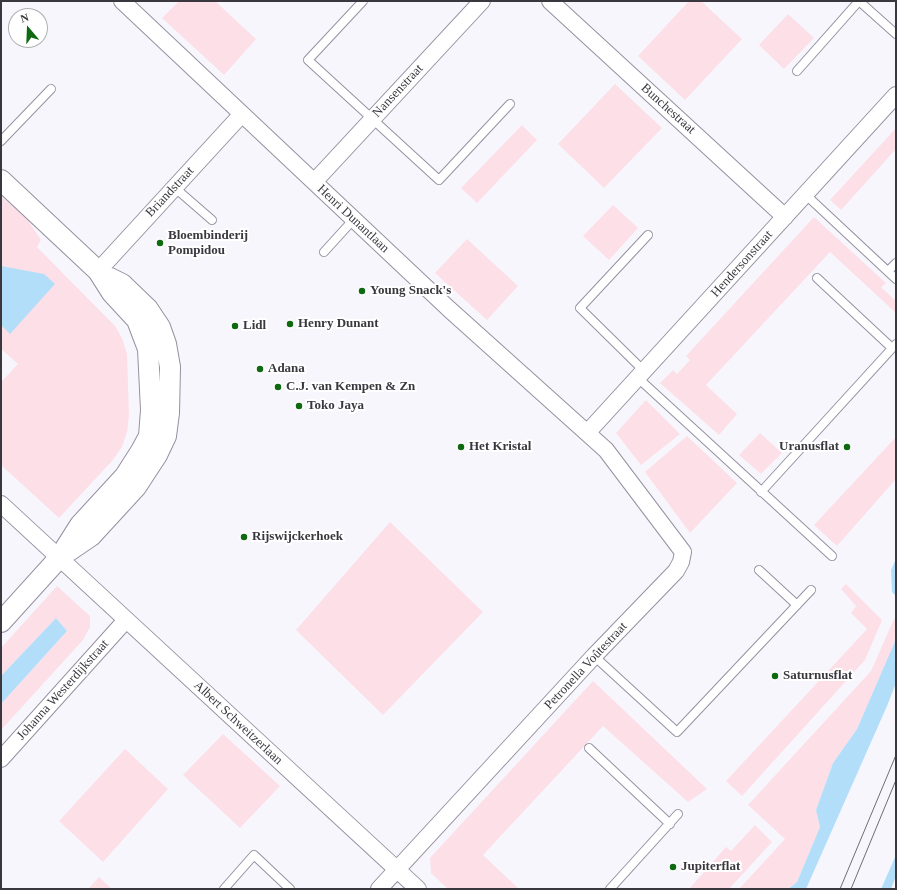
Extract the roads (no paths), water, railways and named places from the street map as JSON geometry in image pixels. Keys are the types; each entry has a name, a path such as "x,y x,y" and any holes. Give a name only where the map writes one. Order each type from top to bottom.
{"street":[{"name":"Henri Dunantlaan","path":"122,1 449,309 587,433"},
{"name":"Nansenstraat","path":"314,182 482,1"},
{"name":"Bunchestraat","path":"550,1 785,217"},
{"name":"Hendersonstraat","path":"587,433 896,95"},
{"name":"Briandstraat","path":"98,271 242,114"},
{"path":"1,180 98,271 112,293 137,320 144,334 148,349 151,410 148,436 142,451 125,476 80,525 59,558 1,622"},
{"name":"Petronella Voûtestraat","path":"379,889 594,656 676,571 681,562 682,552 677,542 606,450 587,433"},
{"name":"Albert Schweitzerlaan","path":"1,504 418,889"},
{"name":"Johanna Westerdijkstraat","path":"1,759 126,620"}],"lane":[{"path":"363,1 308,60 372,120 440,180 510,104"},
{"path":"797,70 859,1 896,34"},
{"path":"1,141 51,89"},
{"path":"174,187 212,220"},
{"path":"806,195 896,279"},
{"path":"324,252 354,219"},
{"path":"648,235 580,308 641,374 761,492 832,556"},
{"path":"888,272 896,263"},
{"path":"761,492 894,346 817,278"},
{"path":"760,570 797,605"},
{"path":"594,656 677,732 811,590"},
{"path":"590,748 670,824"},
{"path":"610,889 678,814"},
{"path":"224,889 254,854 290,889"}],"water":[{"path":"1,266 44,274 55,284 10,334 1,325"},
{"path":"896,559 896,596 892,592 891,570"},
{"path":"56,618 67,631 1,704 1,676"},
{"path":"896,639 896,683 887,706 806,889 788,889 797,882 820,827 816,810 833,763 857,729"},
{"path":"896,855 896,876 891,889 881,889"}],"tram line":[{"path":"840,889 896,755"},
{"path":"851,889 896,780"}],"place":[{"name":"Bloembinderij Pompidou","path":"160,243"},
{"name":"Young Snack's","path":"362,291"},
{"name":"Henry Dunant","path":"290,324"},
{"name":"Lidl","path":"235,326"},
{"name":"Adana","path":"260,369"},
{"name":"C.J. van Kempen & Zn","path":"278,387"},
{"name":"Toko Jaya","path":"299,406"},
{"name":"Het Kristal","path":"461,447"},
{"name":"Uranusflat","path":"847,447"},
{"name":"Rijswijckerhoek","path":"244,537"},
{"name":"Saturnusflat","path":"775,676"},
{"name":"Jupiterflat","path":"673,867"}]}
